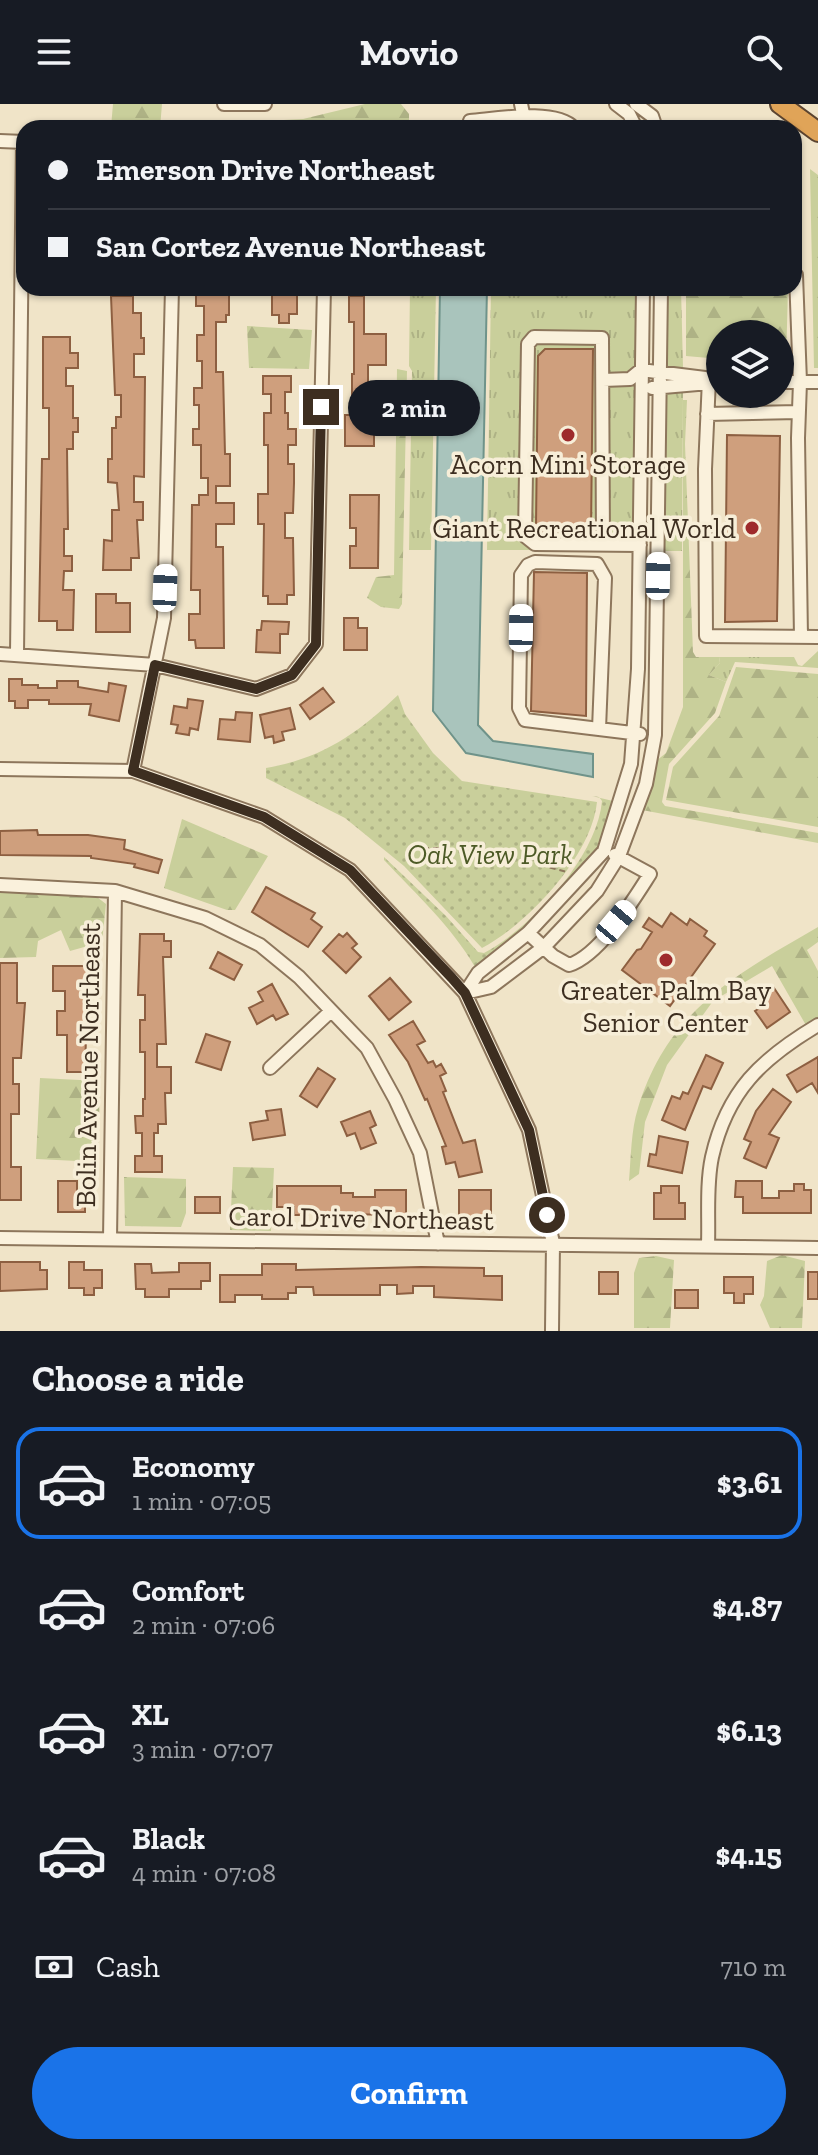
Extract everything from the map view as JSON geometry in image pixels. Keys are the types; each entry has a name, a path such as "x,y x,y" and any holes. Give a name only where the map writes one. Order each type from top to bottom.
{"highway":[{"path":"780,104 802,120"}],"street":[{"path":"224,104 265,104"},
{"path":"616,104 632,120"},
{"path":"636,104 653,120"},
{"path":"496,120 557,120"},
{"path":"17,654 22,296"},
{"path":"133,771 164,618 172,296"},
{"path":"0,654 155,665 256,689 292,675 316,644 324,296"},
{"path":"465,993 478,973 528,933 604,851 631,764 635,734 640,545 635,383 641,370 643,296"},
{"path":"465,993 491,987 544,947 597,891 619,856 646,784 655,735 661,296"},
{"path":"796,296 800,382 801,637"},
{"path":"603,543 602,338 534,337 528,344 525,536 535,544 640,545"},
{"path":"641,370 706,381"},
{"path":"603,380 659,388 706,383"},
{"path":"794,382 818,382"},
{"path":"708,408 705,469 706,636 818,637"},
{"path":"707,414 798,412"},
{"path":"599,729 605,578 602,570 597,564 535,562 528,565 521,575 519,708 525,720 635,734 655,735"},
{"path":"0,769 133,771 264,817 350,870 465,993 529,1130 553,1243 552,1331"},
{"path":"528,933 553,956 569,965 584,960 632,902 650,874 604,851"},
{"path":"0,885 115,891 205,918 260,945 299,977 367,1048 420,1153 438,1244"},
{"name":"Bolin Avenue Northeast","path":"110,1239 115,891"},
{"path":"270,1068 331,1011"},
{"path":"708,1245 712,1160 728,1107 750,1076 782,1047 818,1025"},
{"name":"Carol Drive Northeast","path":"0,1238 818,1248"}],"path":[{"path":"413,848 444,848"},
{"path":"540,865 568,872"}],"green space":[{"path":"113,104 162,104 161,120 112,120"},
{"path":"365,104 401,104 409,114 409,120 284,120 303,119"},
{"path":"810,169 818,175 818,368 814,368"},
{"path":"410,296 436,296 431,550 409,550 412,371 409,366"},
{"path":"491,296 637,296 634,550 487,550"},
{"path":"667,296 681,296 683,368 666,367"},
{"path":"686,296 788,296 787,320 706,320 706,358 686,356"},
{"path":"247,326 312,330 309,369 249,368"},
{"path":"397,369 407,371 402,604 399,609 381,607 367,598 376,577 394,575"},
{"path":"683,392 682,551 664,551 665,394"},
{"path":"683,400 687,400 685,444 693,652 696,657 719,657 720,663 709,675 726,682 715,713 669,764 662,802 665,806 818,833 818,843 642,810 656,761 666,753 683,707"},
{"path":"818,651 818,668 735,662 726,682 709,675 720,663 719,657 794,657 802,666"},
{"path":"736,667 818,674 818,827 666,800 673,767 719,716"},
{"name":"Oak View Park","path":"398,695 405,714 433,753 462,781 597,802 593,823 583,844 555,886 519,923 482,948 404,866 345,818 266,778 266,768 322,751 353,733"},
{"path":"600,798 613,801 599,848 525,928 475,967 445,925 384,860 384,857 446,916 478,952 484,953 522,926 575,867 597,823"},
{"path":"182,819 268,856 235,910 164,888"},
{"path":"0,892 93,894 106,904 102,942 70,951 61,930 38,941 36,957 0,958"},
{"path":"818,927 818,942 807,950 818,971 818,1018 807,1027 772,966 713,1001 667,1065 645,1122 639,1174 629,1181 638,1108 651,1074 667,1045 686,1020 732,980"},
{"path":"40,1078 100,1081 98,1162 36,1159"},
{"path":"233,1167 274,1168 271,1231 230,1230"},
{"path":"124,1177 186,1179 186,1213 181,1227 125,1226"},
{"path":"782,1255 805,1261 802,1328 770,1328 760,1305 764,1296 767,1261"},
{"path":"656,1256 674,1260 670,1328 634,1328 634,1273 639,1258"}],"water":[{"path":"440,296 487,296 478,725 493,741 593,754 593,777 466,753 433,711"}],"building":[{"path":"111,296 133,296 133,313 141,313 141,338 144,338 144,354 134,354 134,377 145,377 144,477 134,476 134,502 143,502 143,520 137,520 139,558 131,558 131,570 103,570 104,540 112,541 112,510 119,510 117,483 108,482 112,428 116,428 116,417 121,417 121,395 115,395"},
{"path":"196,296 229,296 226,322 216,322 216,372 223,372 225,454 230,454 230,486 216,486 216,503 234,503 234,524 216,524 216,547 223,547 224,648 196,648 195,640 189,640 189,614 200,614 200,590 191,590 192,505 199,505 199,495 208,495 208,478 201,478 201,445 193,445 193,429 199,429 199,405 194,405 194,388 202,388 202,361 197,361 197,335 204,335 204,306 196,306"},
{"path":"272,296 297,296 297,314 289,314 289,323 279,323 279,315 272,315"},
{"path":"349,296 364,296 364,334 386,334 386,365 368,365 368,384 375,384 375,396 369,396 374,446 345,446 345,415 352,415 354,374 354,322 349,322"},
{"path":"43,337 70,337 70,353 78,353 78,368 66,368 66,386 73,386 73,418 78,418 78,432 73,432 73,449 67,449 68,529 64,529 64,556 72,556 72,571 64,571 63,590 74,590 73,630 57,630 57,621 39,621 42,459 49,459 49,408 43,408"},
{"path":"545,349 593,349 591,532 542,532 536,525 538,356"},
{"path":"263,376 291,376 291,392 285,392 285,413 288,413 288,429 296,429 296,445 288,445 288,464 294,464 294,483 293,513 285,513 285,538 293,538 294,595 287,595 287,604 268,604 268,596 263,596 264,524 258,524 258,494 268,494 268,445 264,445 264,413 271,413 271,394 263,394"},
{"name":"Giant Recreational World","path":"727,435 780,436 777,621 725,622"},
{"path":"350,495 379,495 378,568 350,568 350,546 356,546 356,528 350,528"},
{"path":"534,572 587,573 586,716 531,711"},
{"path":"96,594 116,594 116,603 130,603 130,632 96,632"},
{"path":"344,618 358,618 358,628 367,628 367,650 344,650"},
{"path":"262,621 289,622 288,634 280,634 280,653 256,652 257,630 261,630"},
{"path":"9,679 22,679 22,685 38,685 38,688 57,688 57,681 78,681 78,687 108,692 109,683 126,686 119,721 89,715 91,704 49,704 49,700 28,700 28,708 15,708 15,701 9,701"},
{"path":"323,688 334,702 310,719 300,705"},
{"path":"188,699 203,701 198,730 190,728 189,735 176,733 178,725 171,724 174,706 187,708"},
{"path":"290,708 295,729 282,732 284,740 274,743 273,736 265,738 260,715"},
{"path":"236,712 252,713 250,742 218,739 220,719 235,720"},
{"path":"37,830 38,835 88,835 125,840 124,849 162,860 158,873 134,867 135,864 91,856 0,855 0,831"},
{"path":"266,887 315,913 311,919 322,927 308,947 252,912"},
{"name":"Greater Palm Bay Senior Center","path":"671,913 687,925 690,919 707,931 704,936 715,944 670,1006 622,970 652,932 643,927 649,918 662,927"},
{"path":"347,933 357,944 352,948 361,957 346,973 323,951 339,934 343,937"},
{"path":"140,934 164,934 164,941 171,941 171,957 163,957 166,1044 157,1044 157,1067 171,1067 171,1093 165,1093 166,1124 158,1124 158,1133 154,1133 154,1156 162,1156 162,1172 135,1172 135,1156 142,1156 142,1133 136,1133 135,1116 143,1116 145,1099 145,1052 140,1052 140,1020 145,1020 145,995 138,995"},
{"path":"218,952 242,965 234,980 210,968"},
{"path":"0,963 17,963 17,1003 25,1003 21,1058 13,1058 13,1084 19,1084 19,1114 11,1114 11,1167 21,1167 21,1200 0,1200"},
{"path":"53,966 88,966 85,1072 67,1072 67,1035 57,1035 57,1011 65,1011 65,991 53,991"},
{"path":"390,978 411,1002 389,1020 369,996"},
{"path":"272,984 288,1014 276,1020 273,1015 257,1024 249,1008 263,1001 258,992"},
{"path":"774,988 790,1012 767,1028 755,1011 763,1006 758,999"},
{"path":"413,1021 425,1041 417,1045 428,1063 433,1061 436,1067 441,1064 446,1073 440,1076 446,1091 443,1092 463,1143 475,1140 482,1172 459,1177 455,1162 446,1164 442,1147 446,1146 427,1099 408,1062 389,1035"},
{"path":"206,1034 230,1042 221,1070 196,1062"},
{"path":"706,1055 723,1063 711,1089 703,1086 685,1130 662,1120 672,1096 680,1099 683,1092 688,1094"},
{"path":"818,1057 818,1093 812,1083 797,1092 787,1075"},
{"path":"318,1068 335,1079 317,1107 300,1096"},
{"path":"773,1089 791,1102 769,1134 779,1138 766,1168 744,1158 751,1142 744,1139 756,1111"},
{"path":"281,1109 285,1135 253,1140 250,1123 268,1120 266,1111"},
{"path":"370,1111 376,1125 370,1128 376,1143 361,1149 355,1133 347,1136 341,1122"},
{"path":"659,1136 688,1142 682,1173 648,1166 650,1154 656,1155"},
{"path":"58,1181 77,1181 77,1194 85,1194 85,1212 58,1212"},
{"path":"736,1181 762,1181 762,1198 779,1198 779,1191 794,1191 794,1184 804,1184 804,1190 811,1190 811,1213 743,1213 743,1197 735,1197"},
{"path":"277,1186 341,1186 341,1193 353,1193 353,1197 375,1197 375,1190 406,1190 406,1216 308,1212 308,1215 294,1215 294,1207 277,1207"},
{"path":"661,1186 679,1186 679,1203 685,1203 685,1219 654,1219 654,1193 661,1193"},
{"path":"459,1190 491,1190 491,1218 459,1218"},
{"path":"195,1197 220,1197 220,1213 195,1213"},
{"path":"0,1262 40,1262 40,1270 47,1270 47,1289 0,1291"},
{"path":"69,1262 84,1262 84,1270 102,1270 102,1288 94,1288 94,1295 84,1295 84,1288 69,1288"},
{"path":"179,1263 210,1263 210,1281 201,1281 201,1289 169,1289 169,1297 145,1297 145,1289 136,1289 135,1264 151,1264 152,1273 179,1272"},
{"path":"262,1264 296,1264 296,1270 484,1268 484,1276 502,1276 502,1300 434,1297 434,1286 413,1286 413,1293 397,1294 397,1285 380,1285 380,1295 314,1295 313,1287 296,1287 296,1293 288,1293 288,1299 235,1295 235,1302 220,1302 220,1275 262,1275"},
{"path":"599,1272 618,1272 618,1294 599,1294"},
{"path":"808,1272 818,1272 818,1299 808,1299"},
{"path":"724,1277 753,1277 753,1294 744,1294 744,1303 734,1303 734,1293 724,1293"},
{"path":"675,1290 698,1290 698,1308 675,1308"}],"place":[{"name":"Acorn Mini Storage","path":"568,435"},
{"name":"Giant Recreational World","path":"752,528"},
{"name":"Greater Palm Bay Senior Center","path":"666,960"}],"route":[{"path":"321,407 316,644 292,675 256,689 155,665 133,771 264,817 350,870 452,978 465,993 529,1130 547,1215"}]}
